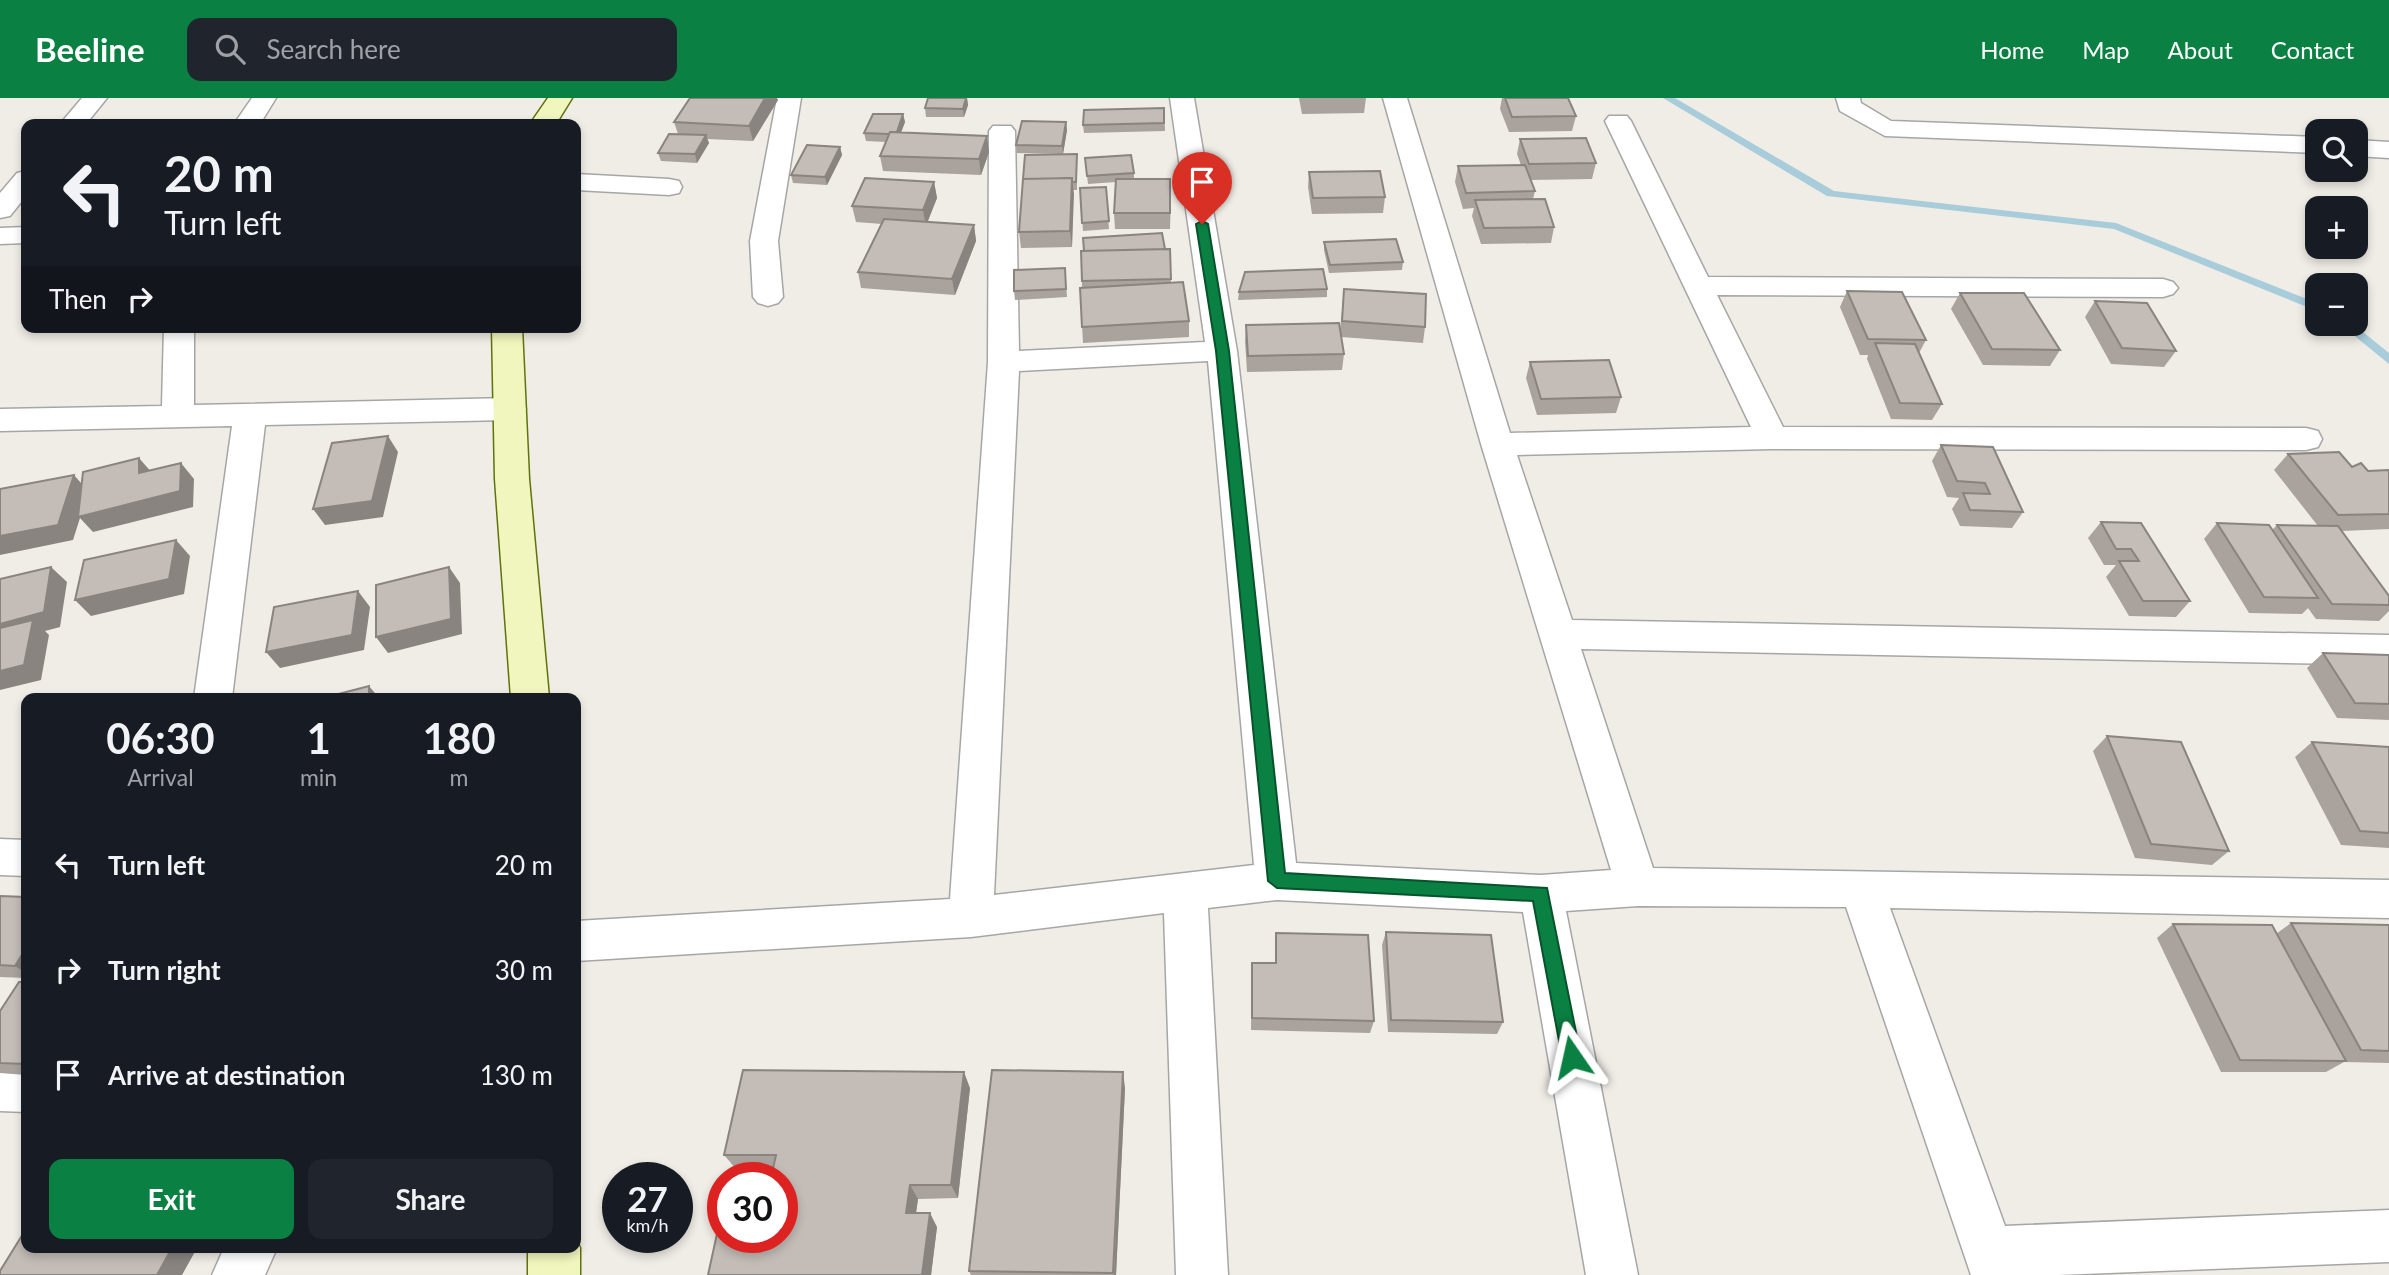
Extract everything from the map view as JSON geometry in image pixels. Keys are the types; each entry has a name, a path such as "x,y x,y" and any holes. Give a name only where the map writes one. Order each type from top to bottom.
{"street":[{"path":"77,119 95,98"},
{"path":"250,119 264,98"},
{"path":"546,119 560,98"},
{"path":"768,297 764,241 789,98"},
{"path":"1182,98 1222,351 1277,881"},
{"path":"1395,98 1497,444 1638,887"},
{"path":"1848,98 1849,106 1885,128 2305,145"},
{"path":"1618,121 1772,439"},
{"path":"971,917 1004,362 1002,131"},
{"path":"2368,149 2389,150"},
{"path":"581,182 669,187"},
{"path":"0,210 21,185"},
{"path":"0,236 21,235"},
{"path":"1700,286 2163,288"},
{"path":"178,416 179,333"},
{"path":"507,333 512,480 530,693"},
{"path":"1004,362 1222,351"},
{"path":"0,420 510,409"},
{"path":"215,693 250,415"},
{"path":"1497,444 1772,439 2306,439"},
{"path":"1559,634 2389,650"},
{"path":"0,857 21,858"},
{"path":"581,942 971,917 1277,881 1541,894 1638,887 1861,888 2389,900"},
{"path":"1861,888 1993,1263 2389,1236"},
{"path":"1185,890 1202,1275"},
{"path":"1541,894 1612,1275"},
{"path":"0,1088 21,1089"},
{"path":"238,1275 249,1253"},
{"path":"554,1253 554,1275"}],"building":[{"path":"690,98 765,98 749,126 674,122"},
{"path":"928,98 966,98 963,109 925,108"},
{"path":"1505,98 1568,98 1576,116 1512,117"},
{"path":"1164,108 1164,123 1083,125 1084,110"},
{"path":"873,114 903,114 897,132 864,133"},
{"path":"1022,121 1066,122 1062,146 1016,145"},
{"path":"890,132 987,136 979,159 880,156"},
{"path":"669,134 706,135 695,154 658,153"},
{"path":"1586,138 1596,163 1529,164 1520,139"},
{"path":"807,145 840,147 825,177 791,175"},
{"path":"1077,154 1076,182 1072,182 1072,178 1023,179 1025,155"},
{"path":"1131,155 1134,173 1087,176 1085,158"},
{"path":"1525,165 1535,191 1466,193 1458,166"},
{"path":"1380,171 1385,197 1313,198 1309,172"},
{"path":"865,178 934,182 923,210 852,206"},
{"path":"1072,178 1070,231 1019,232 1023,179"},
{"path":"1116,179 1170,179 1170,213 1114,213"},
{"path":"1106,187 1109,221 1082,223 1080,188"},
{"path":"1545,199 1554,227 1484,228 1475,200"},
{"path":"884,219 974,225 952,279 858,272"},
{"path":"1162,233 1165,249 1084,251 1083,238"},
{"path":"1396,239 1403,262 1330,265 1324,242"},
{"path":"1170,249 1171,279 1082,281 1081,251"},
{"path":"1065,268 1066,289 1014,291 1014,270"},
{"path":"1323,269 1327,289 1239,292 1245,272"},
{"path":"1183,282 1189,321 1082,327 1080,288"},
{"path":"1344,289 1426,294 1425,327 1342,321"},
{"path":"1847,291 1902,292 1926,340 1868,339"},
{"path":"1960,293 2024,293 2060,350 1992,349"},
{"path":"2095,301 2147,303 2176,351 2122,348"},
{"path":"1339,323 1344,354 1248,356 1246,325"},
{"path":"1875,343 1915,344 1942,404 1900,403"},
{"path":"1609,360 1621,397 1541,399 1530,362"},
{"path":"388,436 372,501 313,509 332,443"},
{"path":"1941,445 1993,447 2023,512 1970,510 1963,493 1990,494 1985,483 1957,481"},
{"path":"2339,452 2352,467 2361,463 2368,471 2389,470 2389,514 2338,515 2288,454"},
{"path":"139,458 139,473 181,463 180,491 78,517 83,472"},
{"path":"74,475 58,525 0,536 0,489"},
{"path":"2101,522 2141,523 2190,601 2143,601 2119,561 2139,561 2131,549 2116,549"},
{"path":"2217,523 2269,525 2318,598 2264,597"},
{"path":"2277,525 2338,526 2389,596 2389,605 2332,604"},
{"path":"176,540 169,579 75,600 84,560"},
{"path":"51,567 44,612 0,624 0,579"},
{"path":"449,567 451,619 376,637 376,585"},
{"path":"358,591 352,635 266,652 274,607"},
{"path":"33,620 24,665 0,671 0,628"},
{"path":"2323,653 2389,655 2389,704 2355,703"},
{"path":"369,686 369,693 342,693"},
{"path":"2107,736 2181,742 2229,851 2151,844"},
{"path":"2312,742 2389,747 2389,833 2360,831"},
{"path":"0,896 21,897 21,956 15,966 0,965"},
{"path":"2291,923 2389,925 2389,1051 2361,1050"},
{"path":"2173,924 2272,925 2346,1061 2240,1060"},
{"path":"1386,932 1491,935 1503,1022 1391,1020"},
{"path":"1276,933 1368,935 1374,1021 1252,1018 1252,963 1276,963"},
{"path":"21,982 21,1064 0,1063 0,1011"},
{"path":"743,1070 964,1072 951,1185 910,1185 906,1213 930,1213 922,1275 708,1275 713,1253 798,1253 798,1162 774,1162 776,1155 724,1155"},
{"path":"992,1070 1123,1072 1113,1273 969,1271"},
{"path":"21,1237 21,1253 169,1253 157,1275 0,1275"}],"waterway":[{"path":"1668,98 1831,194 2116,226 2305,302"},
{"path":"2360,336 2389,360"}],"route":[{"path":"1202,224 1222,351 1277,881 1541,894 1572,1057"}]}
